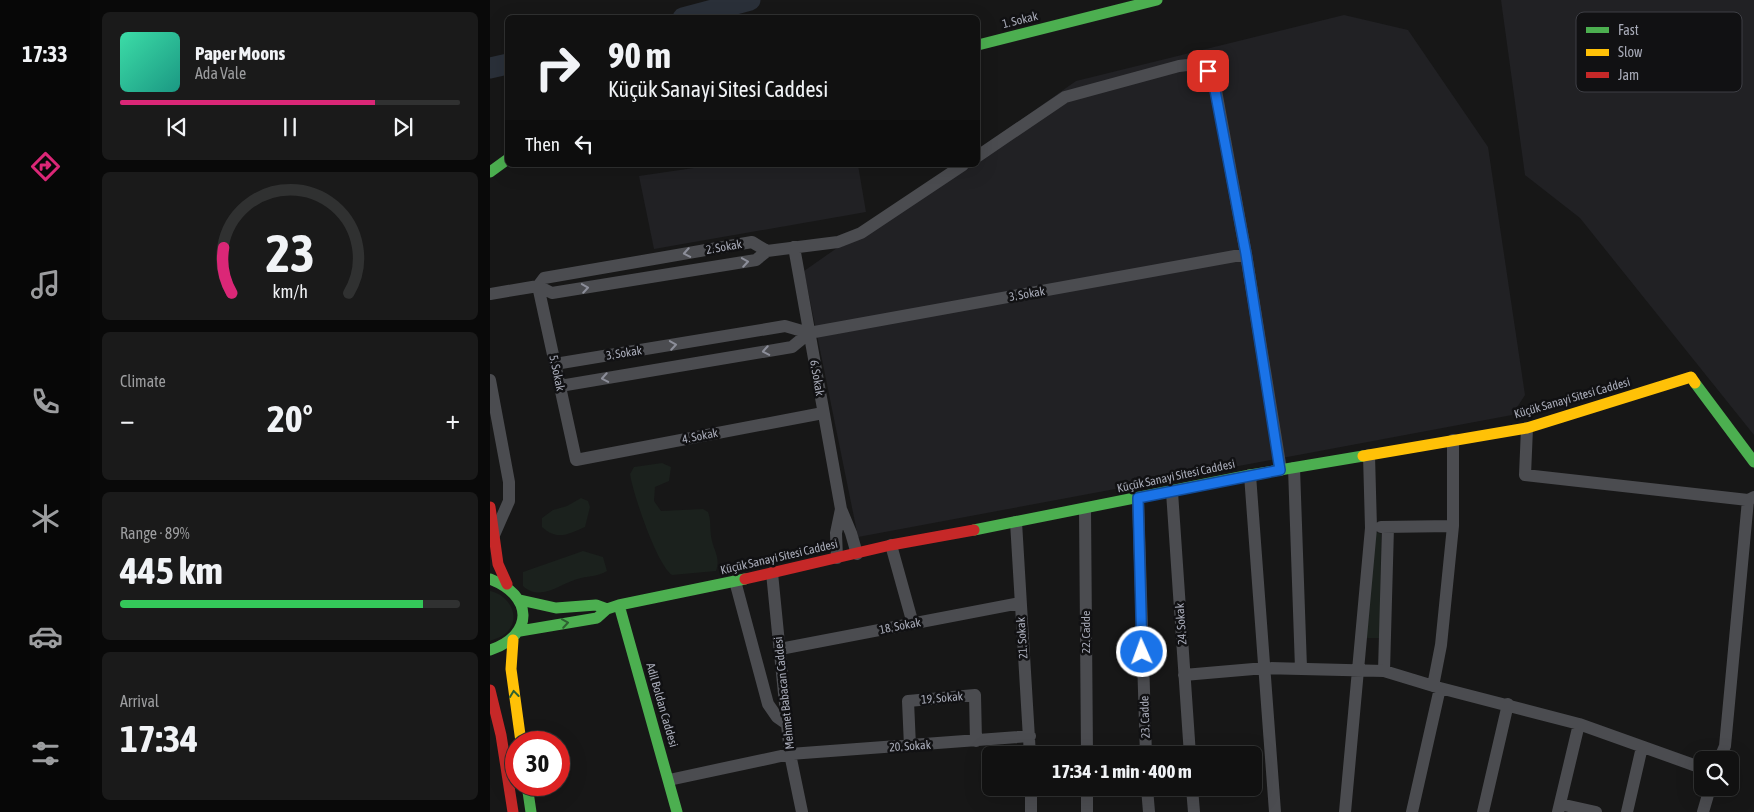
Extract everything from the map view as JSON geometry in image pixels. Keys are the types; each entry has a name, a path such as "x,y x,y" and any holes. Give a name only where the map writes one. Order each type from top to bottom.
{"street":[{"name":"1. Sokak","path":"980,44 1157,0"},
{"path":"980,155 1065,97 1094,88 1195,64 1208,71 1214,85 1246,254 1280,470"},
{"path":"490,172 505,161"},
{"path":"768,251 838,242 861,233 960,167"},
{"name":"2. Sokak","path":"490,294 538,286 552,293 562,292 756,260 768,251 752,242 544,278 538,286"},
{"name":"6. Sokak","path":"794,247 840,509"},
{"name":"3. Sokak","path":"555,364 785,326 809,333 1246,254"},
{"name":"5. Sokak","path":"538,286 576,460"},
{"name":"3. Sokak","path":"560,386 792,347 809,333"},
{"name":"Küçük Sanayi Sitesi Caddesi","path":"490,650 503,647 516,635 598,618 607,609 619,606 891,545 1085,509 1250,475 1527,428 1691,377 1754,462"},
{"path":"490,380 509,482 509,501 494,535"},
{"name":"4. Sokak","path":"576,460 823,413"},
{"path":"1527,428 1525,475 1751,498 1725,746 1723,751"},
{"path":"1412,812 1436,687 1441,645 1453,526 1453,440"},
{"path":"1344,812 1356,668 1371,528 1369,455"},
{"path":"1294,468 1301,668"},
{"path":"1250,475 1275,812"},
{"name":"24. Sokak","path":"1172,492 1189,746"},
{"name":"23. Cadde","path":"1138,498 1146,746"},
{"path":"490,507 498,564 507,584 520,600 523,619 516,635 511,669 519,731"},
{"path":"840,509 851,533 857,554"},
{"path":"837,558 836,533 840,509"},
{"name":"22. Cadde","path":"1085,509 1087,746"},
{"name":"21. Sokak","path":"1016,522 1030,746"},
{"path":"1371,528 1453,526"},
{"path":"1384,670 1388,527"},
{"path":"891,545 913,624"},
{"name":"Mehmet Babacan Caddesi","path":"772,573 790,754 802,812"},
{"path":"490,579 507,584"},
{"path":"735,581 768,704 777,717 787,724"},
{"name":"Küçük Sanayi Sitesi Caddesi","path":"520,600 556,608 596,604 607,609"},
{"name":"18. Sokak","path":"780,649 1020,603"},
{"name":"Adil Boldan Caddesi","path":"619,606 677,812"},
{"path":"1184,675 1265,668 1356,668 1384,670 1436,687 1508,704 1579,724 1694,765"},
{"path":"490,690 495,736 513,812"},
{"name":"19. Sokak","path":"910,746 908,702 974,695 976,741"},
{"path":"1483,812 1508,704"},
{"path":"1579,724 1559,808 1596,812"},
{"name":"20. Sokak","path":"669,780 790,754 1030,736"},
{"path":"1627,812 1642,747"},
{"path":"529,796 531,812"},
{"path":"1030,796 1031,812"},
{"path":"1087,796 1087,812"},
{"path":"1148,796 1149,812"},
{"path":"1193,796 1194,812"},
{"path":"1703,812 1708,796"}],"shaded area":[{"path":"1501,0 1754,0 1754,435 1580,218 1525,175"},
{"path":"1344,15 1408,30 1488,147 1525,395 1512,415 858,537 804,271 953,167 980,167 980,149 1076,81"},
{"path":"700,167 858,167 866,212 654,249 639,176"},
{"path":"662,463 671,467 669,481 655,487 654,501 661,511 703,509 708,512 712,541 718,562 716,571 672,575 666,569 653,544 630,474 634,467"},
{"path":"581,498 588,501 590,507 585,527 568,534 558,535 542,527 542,518 553,510 567,506"},
{"path":"1376,532 1381,534 1380,638 1365,638"},
{"path":"583,551 603,557 607,571 574,580 544,592 530,591 523,586 523,572"},
{"path":"490,591 497,593 508,602 512,608 513,622 505,634 490,641"}],"waterway":[{"path":"694,15 750,0"},
{"path":"490,68 505,65"}],"traffic: fast":[{"path":"980,44 1157,0"},
{"path":"490,172 505,161"},
{"path":"1695,383 1754,462"},
{"path":"974,530 1250,475 1363,456"},
{"path":"490,579 504,586 514,595 521,605 523,615 521,625 515,635 505,643 490,650"},
{"path":"520,631 597,618 607,609 619,605 745,579"},
{"path":"520,600 556,608 596,605 607,609"},
{"path":"619,605 677,812"},
{"path":"529,796 531,812"}],"traffic: slow":[{"path":"1363,456 1527,428 1691,377 1695,383"},
{"path":"513,640 511,669 519,731"}],"traffic: jam":[{"path":"490,507 498,564 507,584"},
{"path":"745,579 891,545 974,530"},
{"path":"490,690 501,735 513,812"}],"route":[{"path":"1142,652 1138,498 1280,470 1242,235 1214,85 1208,71"}]}
